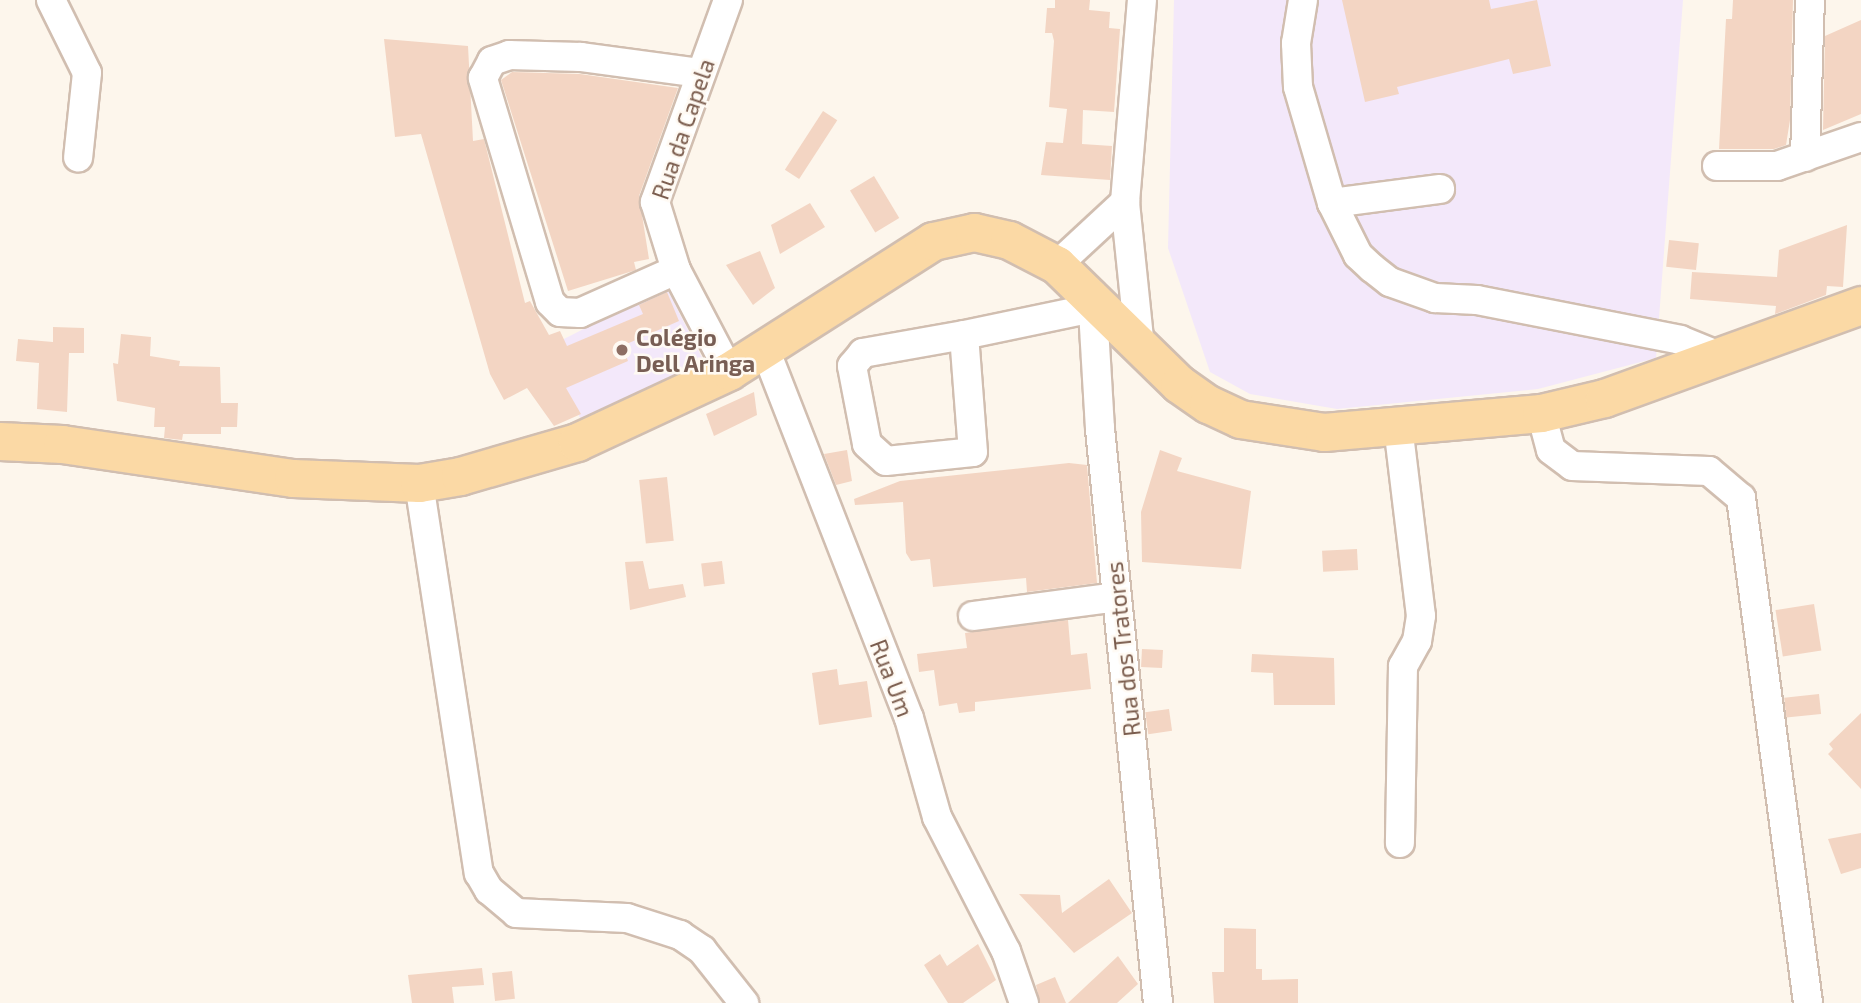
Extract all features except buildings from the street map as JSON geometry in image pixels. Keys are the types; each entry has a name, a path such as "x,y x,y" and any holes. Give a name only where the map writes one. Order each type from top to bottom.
{"main road":[{"path":"0,441 62,444 293,478 419,483 507,466 578,442 729,371 933,241 974,232 1009,240 1057,265 1179,384 1240,419 1324,432 1541,413 1604,398 1861,305"}],"street":[{"path":"51,0 86,73 78,158"},
{"name":"Rua da Capela","path":"728,0 655,202 676,270 729,371"},
{"path":"1140,348 1125,202 1142,0"},
{"path":"1303,0 1296,43 1298,87 1332,203 1357,255 1410,291 1681,340 1722,357"},
{"path":"1805,157 1810,0"},
{"path":"676,270 580,313 560,312 550,302 483,78 492,61 509,55 581,57 700,73"},
{"path":"1717,166 1777,166 1861,137"},
{"path":"1332,203 1440,188"},
{"path":"1057,265 1125,202"},
{"path":"964,335 973,452 886,461 867,444 852,366 863,353 964,335 1092,301"},
{"name":"Rua dos Tratores","path":"1092,301 1117,597 1158,1003"},
{"name":"Rua Um","path":"765,349 909,718 937,817 1006,951 1024,1003"},
{"path":"1541,413 1550,450 1572,466 1709,471 1741,498 1808,1003"},
{"path":"1398,426 1422,616 1417,641 1403,666 1400,843"},
{"path":"419,483 479,873 489,890 516,913 627,918 680,934 711,959 744,1003"},
{"path":"973,616 1117,597"}],"shaded area":[{"path":"1174,0 1683,0 1656,358 1538,389 1337,409 1250,394 1210,372 1168,248"},
{"name":"Colégio Dell Aringa","path":"666,287 703,360 582,422 545,349"}],"place":[{"name":"Colégio Dell Aringa","path":"622,350"}]}
